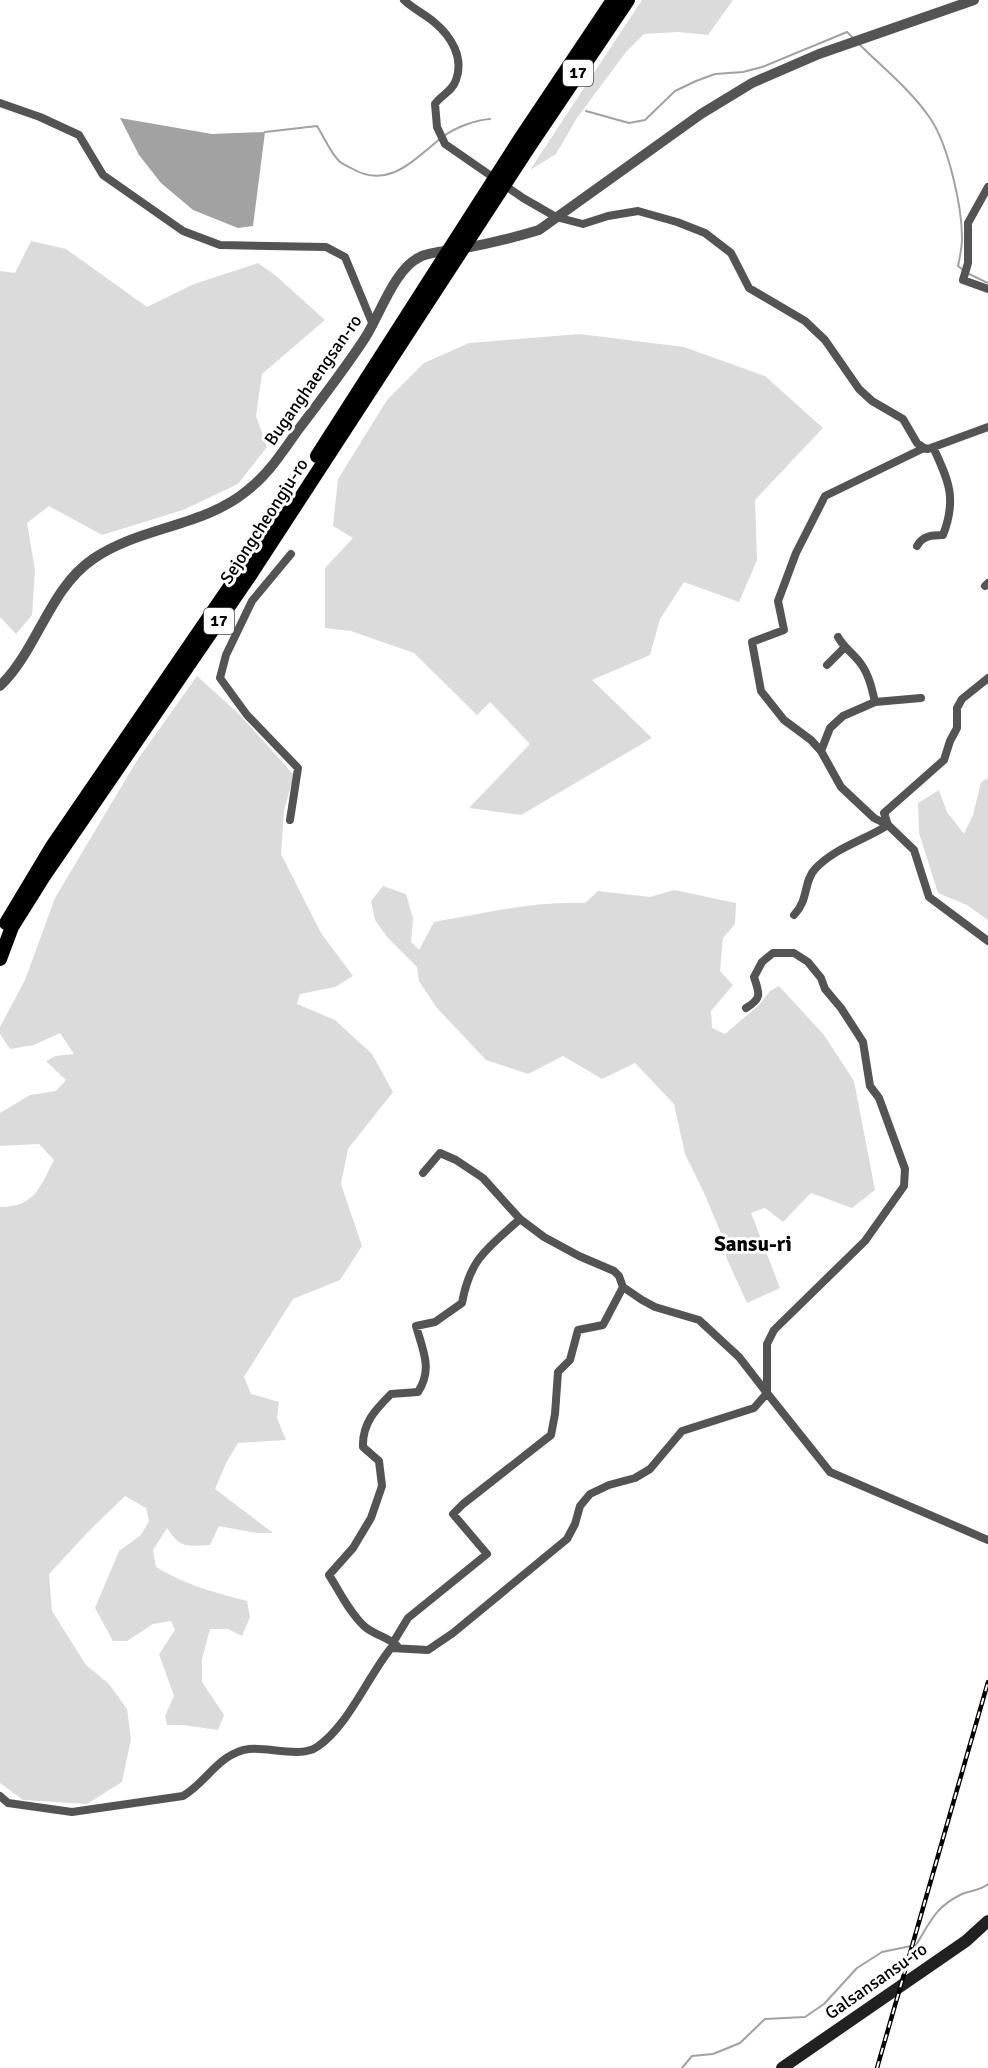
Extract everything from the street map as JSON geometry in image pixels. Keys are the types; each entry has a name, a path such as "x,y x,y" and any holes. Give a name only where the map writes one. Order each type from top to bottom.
{"highway":[{"name":"17","path":"435,282 613,0"},
{"name":"17","path":"524,143 628,0"},
{"name":"Sejongcheongju-ro","path":"0,933 51,848 435,282"},
{"name":"Sejongcheongju-ro","path":"0,959 12,927 44,876 251,574 435,282"}],"main road":[{"name":"Galsansansu-ro","path":"782,2068 966,1941 988,1921"}],"street":[{"path":"404,0 435,22 453,45 459,59 456,81 448,93 440,96 435,104 437,127 444,143 523,198 568,222 583,224 608,216 638,211 705,233 731,253 748,288 805,321 825,340 859,388 872,401 903,419 917,443 928,448 950,487 951,514 943,535 932,535 919,541 916,546"},
{"name":"Buganghaengsan-ro","path":"0,686 22,660 61,593 74,576 91,560 132,538 217,510 250,489 284,450 350,362 373,325 399,275 420,257 539,230 722,100 783,69 974,0"},
{"path":"0,103 40,117 80,135 103,175 183,231 220,245 326,247 345,257 373,325"},
{"path":"988,188 968,222 968,263 963,280 988,289"},
{"path":"988,427 928,448 825,496 796,553 778,601 784,630 752,642 761,692 784,720 811,740 821,751 841,787 874,818 888,825 914,850 929,897 988,941"},
{"path":"290,820 298,768 248,715 220,678 225,655 252,601 291,554"},
{"path":"838,637 844,648 862,666 868,677 874,702"},
{"path":"827,665 844,648"},
{"path":"888,825 884,813 944,760 957,728 957,708 962,699 988,678"},
{"path":"821,751 830,728 843,716 874,702 921,698"},
{"path":"794,915 802,907 810,874 816,868 836,853 888,825"},
{"path":"520,1219 481,1254 467,1280 462,1303 435,1322 416,1326 427,1372 424,1382 418,1392 391,1394 372,1413 363,1439 363,1447 379,1461 382,1486 371,1518 353,1548 329,1575 353,1614 365,1627 377,1636 397,1645 428,1650 453,1633 567,1539 575,1524 580,1506 590,1494 609,1485 635,1478 650,1469 682,1431 754,1408 768,1393 767,1344 774,1330 865,1241 904,1186 905,1168 879,1098 870,1086 863,1042 808,962 794,953 773,953 762,962 754,977 759,996 755,1003 746,1008"},
{"path":"423,1173 440,1153 456,1160 483,1178 520,1219 553,1242 614,1271 619,1276 623,1287 655,1307 699,1320 739,1357 830,1472 988,1540"},
{"path":"0,1796 9,1803 72,1812 183,1796 196,1788 221,1760 248,1749 294,1752 315,1749 336,1731 376,1666 391,1648 397,1645 408,1617 487,1554 453,1514 550,1435 555,1414 558,1372 570,1360 578,1330 603,1325 623,1287"}],"shaded area":[{"path":"642,0 733,0 708,35 678,32 644,34 626,52 577,118 556,154 530,170"},
{"path":"120,118 212,134 265,132 253,226 238,228 193,210 161,183 139,155"},
{"path":"31,241 66,249 147,307 194,284 258,263 275,275 325,320 262,374 256,416 267,447 238,484 183,510 102,535 49,506 27,523 35,570 32,615 16,634 0,617 0,271 15,273"},
{"path":"580,334 684,347 765,376 823,428 755,500 757,560 739,602 684,582 660,619 650,655 592,680 652,738 521,815 469,808 530,744 490,702 477,715 414,653 351,631 325,628 325,568 353,538 333,526 338,479 387,400 424,363 469,343"},
{"path":"197,676 239,714 294,775 284,811 281,854 321,933 353,976 335,987 300,994 297,1004 335,1020 372,1054 393,1092 348,1149 341,1184 362,1246 340,1280 293,1299 244,1377 251,1394 279,1402 277,1418 286,1440 238,1443 215,1489 273,1533 256,1533 219,1526 210,1545 190,1546 176,1540 167,1528 153,1550 156,1567 178,1579 247,1601 250,1617 242,1636 228,1629 210,1629 202,1659 202,1682 224,1715 218,1730 167,1725 165,1716 174,1696 159,1654 175,1630 171,1621 153,1624 127,1641 113,1641 95,1608 119,1551 141,1535 149,1521 146,1508 125,1496 49,1574 52,1611 86,1665 109,1684 127,1709 131,1739 122,1782 87,1804 23,1800 0,1783 0,1207 21,1203 35,1194 54,1160 39,1144 0,1146 0,1113 30,1095 56,1091 66,1080 46,1061 56,1056 74,1054 60,1033 34,1045 10,1049 0,1034 0,1027 25,980 55,898 136,762"},
{"path":"988,778 988,920 967,905 938,893 919,833 918,803 939,790 947,812 964,834 973,815 981,782"},
{"path":"383,886 406,894 413,918 411,942 419,950 434,922 528,906 585,903 598,891 650,897 674,890 736,903 735,924 723,938 720,971 733,985 711,1011 712,1028 725,1034 759,1005 770,991 779,986 824,1035 854,1081 875,1190 852,1208 811,1193 783,1222 765,1208 751,1213 780,1288 747,1303 727,1259 723,1238 685,1154 674,1104 635,1063 602,1079 563,1056 528,1074 486,1060 437,1008 419,981 417,967 388,938 375,920 371,901"}],"waterway":[{"path":"586,111 629,123 645,120 675,91 696,81 715,74 743,72 762,67 847,32 853,38"},
{"path":"859,44 914,98 937,129 957,193 962,238 958,266 962,269"},
{"path":"444,136 466,125 490,119"},
{"path":"265,132 317,126 340,162 364,174 377,176 399,170 440,139"},
{"path":"967,273 988,283"},
{"path":"682,2068 692,2056 713,2054 740,2043 765,2019 805,2017 824,2004 857,1968 882,1952 916,1945 934,1915 946,1904 962,1894 988,1884"}],"railway":[{"path":"877,2068 988,1682"}],"district":[{"name":"Sansu-ri","path":"753,1244"}]}
